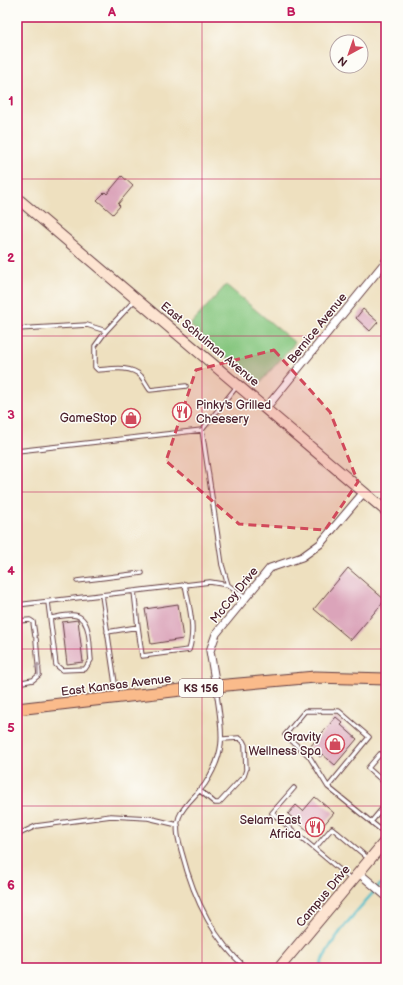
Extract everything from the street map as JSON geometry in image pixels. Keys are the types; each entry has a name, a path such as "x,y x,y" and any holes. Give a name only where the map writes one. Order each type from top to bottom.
{"main road":[{"name":"East Kansas Avenue","path":"17,709 216,686 316,677 386,679"}],"street":[{"name":"East Schulman Avenue","path":"17,198 386,511"},
{"name":"Bernice Avenue","path":"266,408 386,261"},
{"name":"McCoy Drive","path":"216,686 210,651 216,634 270,568 302,557 320,544 364,492"},
{"name":"Campus Drive","path":"279,968 386,840"},
{"path":"356,877 368,880 385,894"}],"lane":[{"path":"136,298 106,331 95,346 95,367 98,370 124,369 136,373 142,376 150,390 186,386"},
{"path":"17,329 87,325 106,331"},
{"path":"17,451 202,430 238,385"},
{"path":"202,430 222,565 228,585"},
{"path":"77,581 142,573"},
{"path":"17,605 210,582 228,585 245,598"},
{"path":"134,591 142,656 189,650 192,642 192,625 185,584"},
{"path":"102,595 117,698"},
{"path":"48,602 50,618 56,664 62,670 85,669 91,660 87,623 82,618 74,615 50,618"},
{"path":"17,621 30,620 33,622 39,674 34,680 17,683"},
{"path":"107,632 138,627"},
{"path":"216,686 223,739 219,760 179,817 177,833 185,866 197,900 209,923 224,946 246,968"},
{"path":"328,786 369,737 340,711 305,711 285,736 309,756 328,786 386,834"},
{"path":"199,790 215,803 219,803 244,776 246,770 246,746 239,738 223,739"},
{"path":"380,754 368,768 386,784"},
{"path":"294,788 272,813 315,848 356,877"},
{"path":"371,822 386,804"},
{"path":"17,835 36,826 111,816 148,818 178,825"},
{"path":"315,848 332,828 370,860"}],"highlighted area":[{"path":"274,350 330,412 358,482 325,530 239,524 166,461 196,370"}],"green space":[{"path":"226,285 295,343 258,385 190,325"}],"building":[{"path":"122,176 133,186 118,204 120,206 113,214 97,200 105,192 107,194"},
{"path":"363,309 378,322 370,331 356,318"},
{"path":"348,568 385,600 351,640 314,609"},
{"path":"178,604 183,639 151,644 145,609"},
{"path":"78,620 83,662 67,664 62,622"},
{"path":"336,717 343,723 341,725 357,739 335,765 322,754 320,757 309,748"},
{"path":"315,797 334,813 314,836 288,814 296,805 303,811"}],"waterway":[{"path":"319,968 340,932 386,878"}],"place":[{"name":"Pinky's Grilled Cheesery","path":"182,412"},
{"name":"GameStop","path":"131,418"},
{"name":"Gravity Wellness Spa","path":"335,744"},
{"name":"Selam East Africa","path":"315,827"}]}
